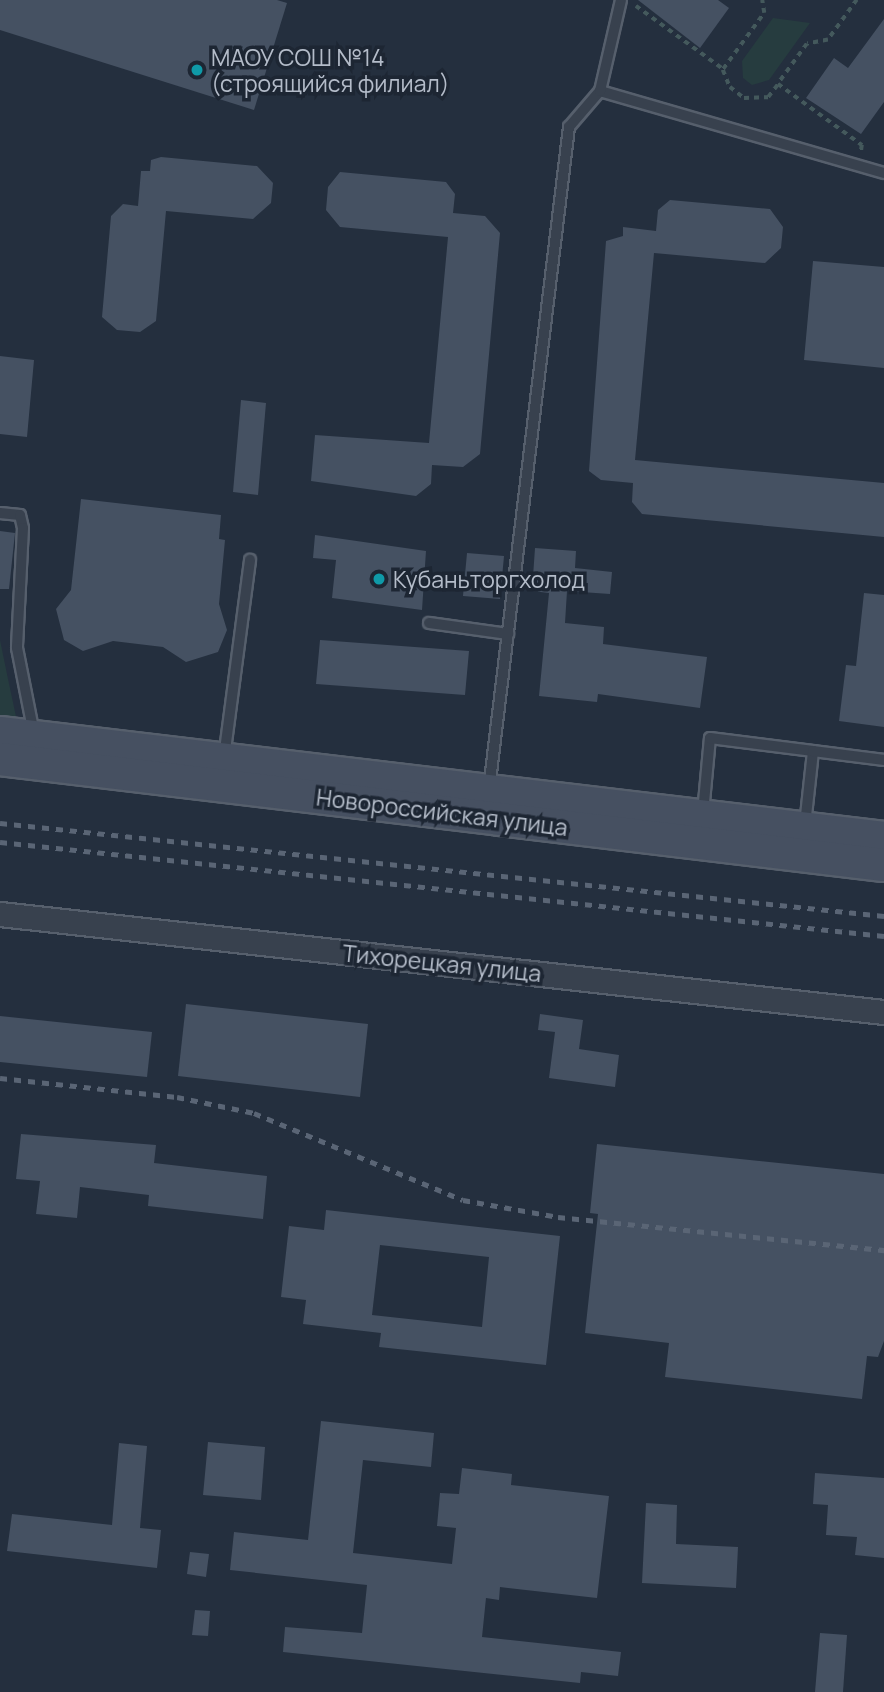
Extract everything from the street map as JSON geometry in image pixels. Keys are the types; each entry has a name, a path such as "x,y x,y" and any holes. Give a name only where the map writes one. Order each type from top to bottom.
{"main road":[{"name":"Новороссийская улица","path":"0,733 224,761 488,806 703,816 884,865"},
{"name":"Новороссийская улица","path":"0,759 488,806 803,841 884,838"}],"street":[{"name":"Тихорецкая улица","path":"0,914 884,1012"}],"lane":[{"path":"488,806 569,127 600,91 621,0"},
{"path":"600,91 884,173"},
{"path":"0,513 20,515 22,562 18,648 34,737"},
{"path":"224,761 250,560"},
{"path":"429,623 508,634"},
{"path":"703,816 710,738 884,760"},
{"path":"803,841 813,751"}],"path":[{"path":"627,0 723,69 730,87 744,98 768,97 807,44 828,40 857,0"},
{"path":"723,69 764,13 762,0"},
{"path":"778,83 862,145 860,165"}],"green space":[{"path":"773,18 810,23 769,80 752,85 743,78 742,61"},
{"path":"0,640 8,679 18,726 0,724"}],"building":[{"name":"МАОУ СОШ №14 (строящийся филиал)","path":"0,0 277,0 287,3 254,110 0,30"},
{"path":"638,0 718,0 729,8 700,48"},
{"path":"884,19 884,102 861,134 806,98 834,58 848,68"},
{"path":"161,157 257,166 273,183 271,203 253,219 166,211 156,321 140,332 117,330 102,317 111,216 123,204 138,206 141,171 150,171 151,160"},
{"path":"340,172 446,182 455,194 453,213 485,216 500,233 480,454 463,467 432,465 431,484 416,496 311,481 315,435 429,443 448,237 340,227 326,210 328,187"},
{"path":"670,200 770,209 783,227 781,248 765,263 654,253 635,460 884,483 884,537 642,514 632,502 633,483 601,480 589,471 606,241 623,236 623,227 656,231 658,210"},
{"path":"813,261 884,267 884,368 804,360"},
{"path":"0,356 34,360 27,437 0,434"},
{"path":"241,400 266,403 258,495 233,492"},
{"path":"81,499 221,515 219,539 225,540 219,604 227,630 218,652 186,662 163,647 113,641 83,651 64,640 56,609 71,590"},
{"path":"0,531 15,533 9,589 0,589"},
{"name":"Кубаньторгхолод","path":"315,535 426,551 422,610 332,598 336,560 313,558"},
{"path":"535,548 576,551 575,568 612,572 610,594 567,591 565,623 604,627 603,644 707,657 700,708 598,694 597,702 539,696 549,593 532,591"},
{"path":"467,553 504,556 500,599 463,596"},
{"path":"864,593 884,595 884,727 839,721 846,665 856,666"},
{"path":"320,640 469,651 465,695 316,684"},
{"path":"186,1004 368,1024 360,1097 178,1076"},
{"path":"540,1014 583,1020 579,1049 619,1055 615,1087 549,1078 555,1032 538,1030"},
{"path":"0,1016 152,1032 147,1077 0,1062"},
{"path":"21,1134 156,1145 154,1163 267,1176 263,1219 148,1206 149,1195 80,1187 77,1218 36,1214 40,1181 16,1179"},
{"path":"597,1144 884,1174 884,1341 878,1357 867,1356 862,1399 665,1377 669,1343 585,1333 598,1214 590,1213"},
{"path":"326,1210 560,1236 546,1365 379,1347 381,1333 303,1324 306,1300 281,1297 289,1226 324,1230","holes":["380,1245 489,1257 482,1327 372,1315"]},
{"path":"321,1421 434,1433 431,1467 363,1460 353,1553 452,1564 456,1528 437,1526 440,1493 459,1494 462,1468 512,1474 511,1485 609,1496 597,1598 500,1587 499,1600 486,1598 482,1637 621,1652 618,1676 581,1672 580,1683 283,1652 285,1627 362,1633 367,1585 230,1570 234,1532 308,1540"},
{"path":"208,1442 265,1447 261,1500 203,1495"},
{"path":"119,1443 147,1446 140,1528 161,1530 157,1568 7,1551 12,1514 112,1525"},
{"path":"815,1473 884,1478 884,1558 855,1555 857,1537 826,1535 828,1505 813,1504"},
{"path":"646,1503 677,1505 676,1544 738,1547 736,1588 642,1583"},
{"path":"190,1552 209,1554 206,1577 187,1574"},
{"path":"195,1610 210,1611 208,1636 192,1635"},
{"path":"820,1633 847,1635 843,1692 815,1692"}],"railway":[{"path":"0,823 884,916"},
{"path":"0,842 884,936"},
{"path":"0,1078 177,1097 254,1113 463,1200 558,1217 884,1250"}],"place":[{"name":"МАОУ СОШ №14 (строящийся филиал)","path":"197,70"},
{"name":"Кубаньторгхолод","path":"379,579"}]}
